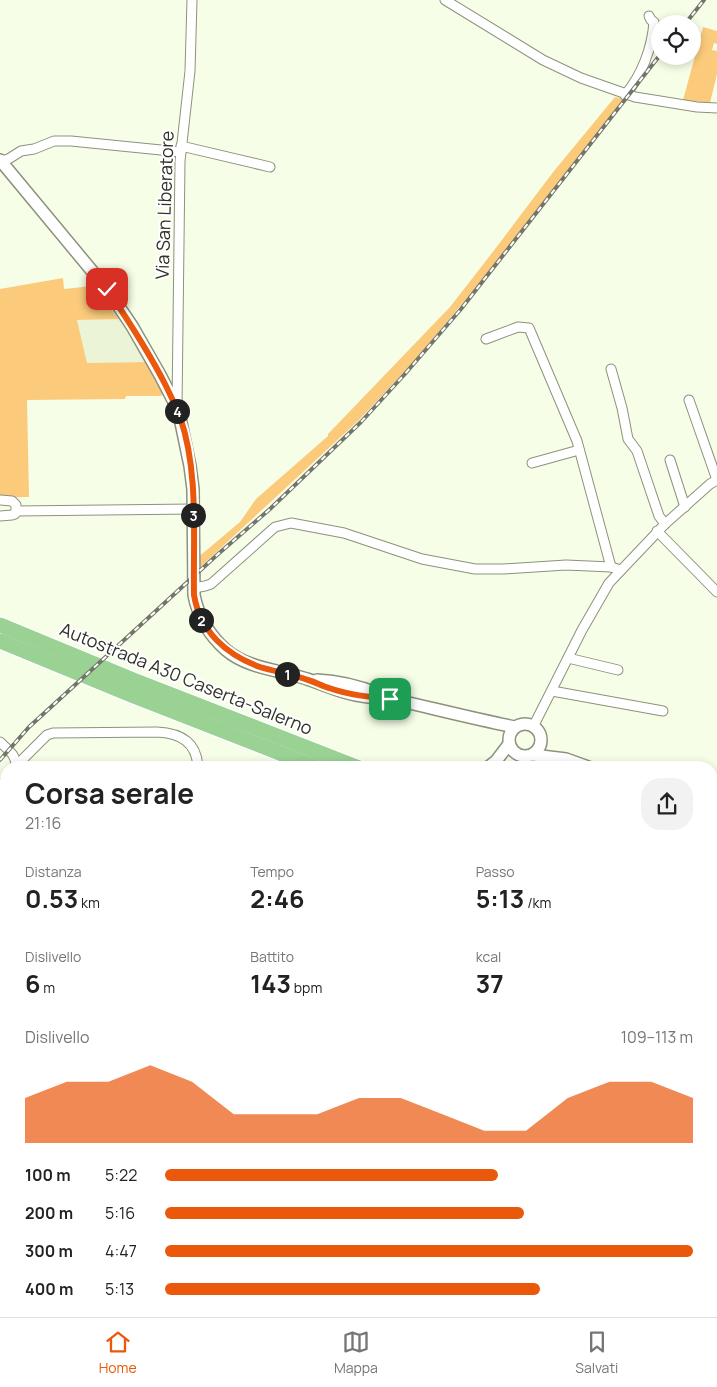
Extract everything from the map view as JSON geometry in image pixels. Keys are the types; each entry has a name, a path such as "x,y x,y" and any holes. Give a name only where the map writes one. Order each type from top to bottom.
{"highway":[{"name":"Autostrada A30 Caserta-Salerno","path":"0,624 133,680 341,761"},
{"name":"Autostrada A30 Caserta-Salerno","path":"0,641 300,761"}],"main road":[{"path":"0,160 112,296 148,353 177,411 190,466 196,606 200,619 226,650 240,659 260,667 308,679 330,688 361,696 390,699 515,727 524,724 533,726 541,740 566,759"},
{"path":"474,718 496,731 509,742 514,752 518,755"},
{"path":"494,761 509,742 515,727"},
{"path":"533,755 539,748 541,740"},
{"path":"501,761 518,755 533,755 572,761"}],"street":[{"name":"Via San Liberatore","path":"177,411 181,149 190,71 192,0"},
{"path":"445,0 543,60 581,78 625,95 697,107 717,108"},
{"path":"625,95 640,74 649,47 654,22 649,16"},
{"path":"0,160 6,160 22,151 34,149 54,140 70,140 181,149 270,167"},
{"path":"486,339 518,327 529,328 570,424 616,569"},
{"path":"610,369 622,408 628,439 638,451 659,516 664,524"},
{"path":"533,726 582,630 616,569 664,524 717,480 690,400"},
{"path":"532,463 579,450"},
{"path":"670,460 685,506"},
{"path":"0,500 12,501 16,507 15,514 12,516 0,516"},
{"path":"16,511 193,509"},
{"path":"194,591 211,584 275,527 292,523 344,533 422,559 475,569 566,565 616,569"},
{"path":"658,531 717,592"},
{"path":"568,658 618,670"},
{"path":"552,690 663,711"},
{"path":"22,761 47,735 53,733 171,733 192,746 197,761"},
{"path":"0,742 13,755 16,761"}],"shaded area":[{"path":"703,27 717,31 717,44 714,43 712,50 717,51 717,74 710,103 683,100 693,65 701,65 701,34"},
{"path":"615,97 624,99 488,273 409,367 358,421 196,571 196,559 240,522 256,499 328,436 450,307 554,171"},
{"path":"63,278 64,289 92,286 119,319 77,320 87,363 146,362 164,392 161,396 126,396 125,399 27,400 29,497 0,497 0,289"},
{"path":"119,319 146,362 87,363 77,320"}],"railway":[{"path":"692,15 704,0"},
{"path":"0,760 29,727 270,509 361,422 461,309 652,65"}],"route":[{"path":"107,289 148,353 173,400 180,418 190,466 194,595 200,619 226,650 240,659 260,667 308,679 330,688 361,696 390,699"}]}
